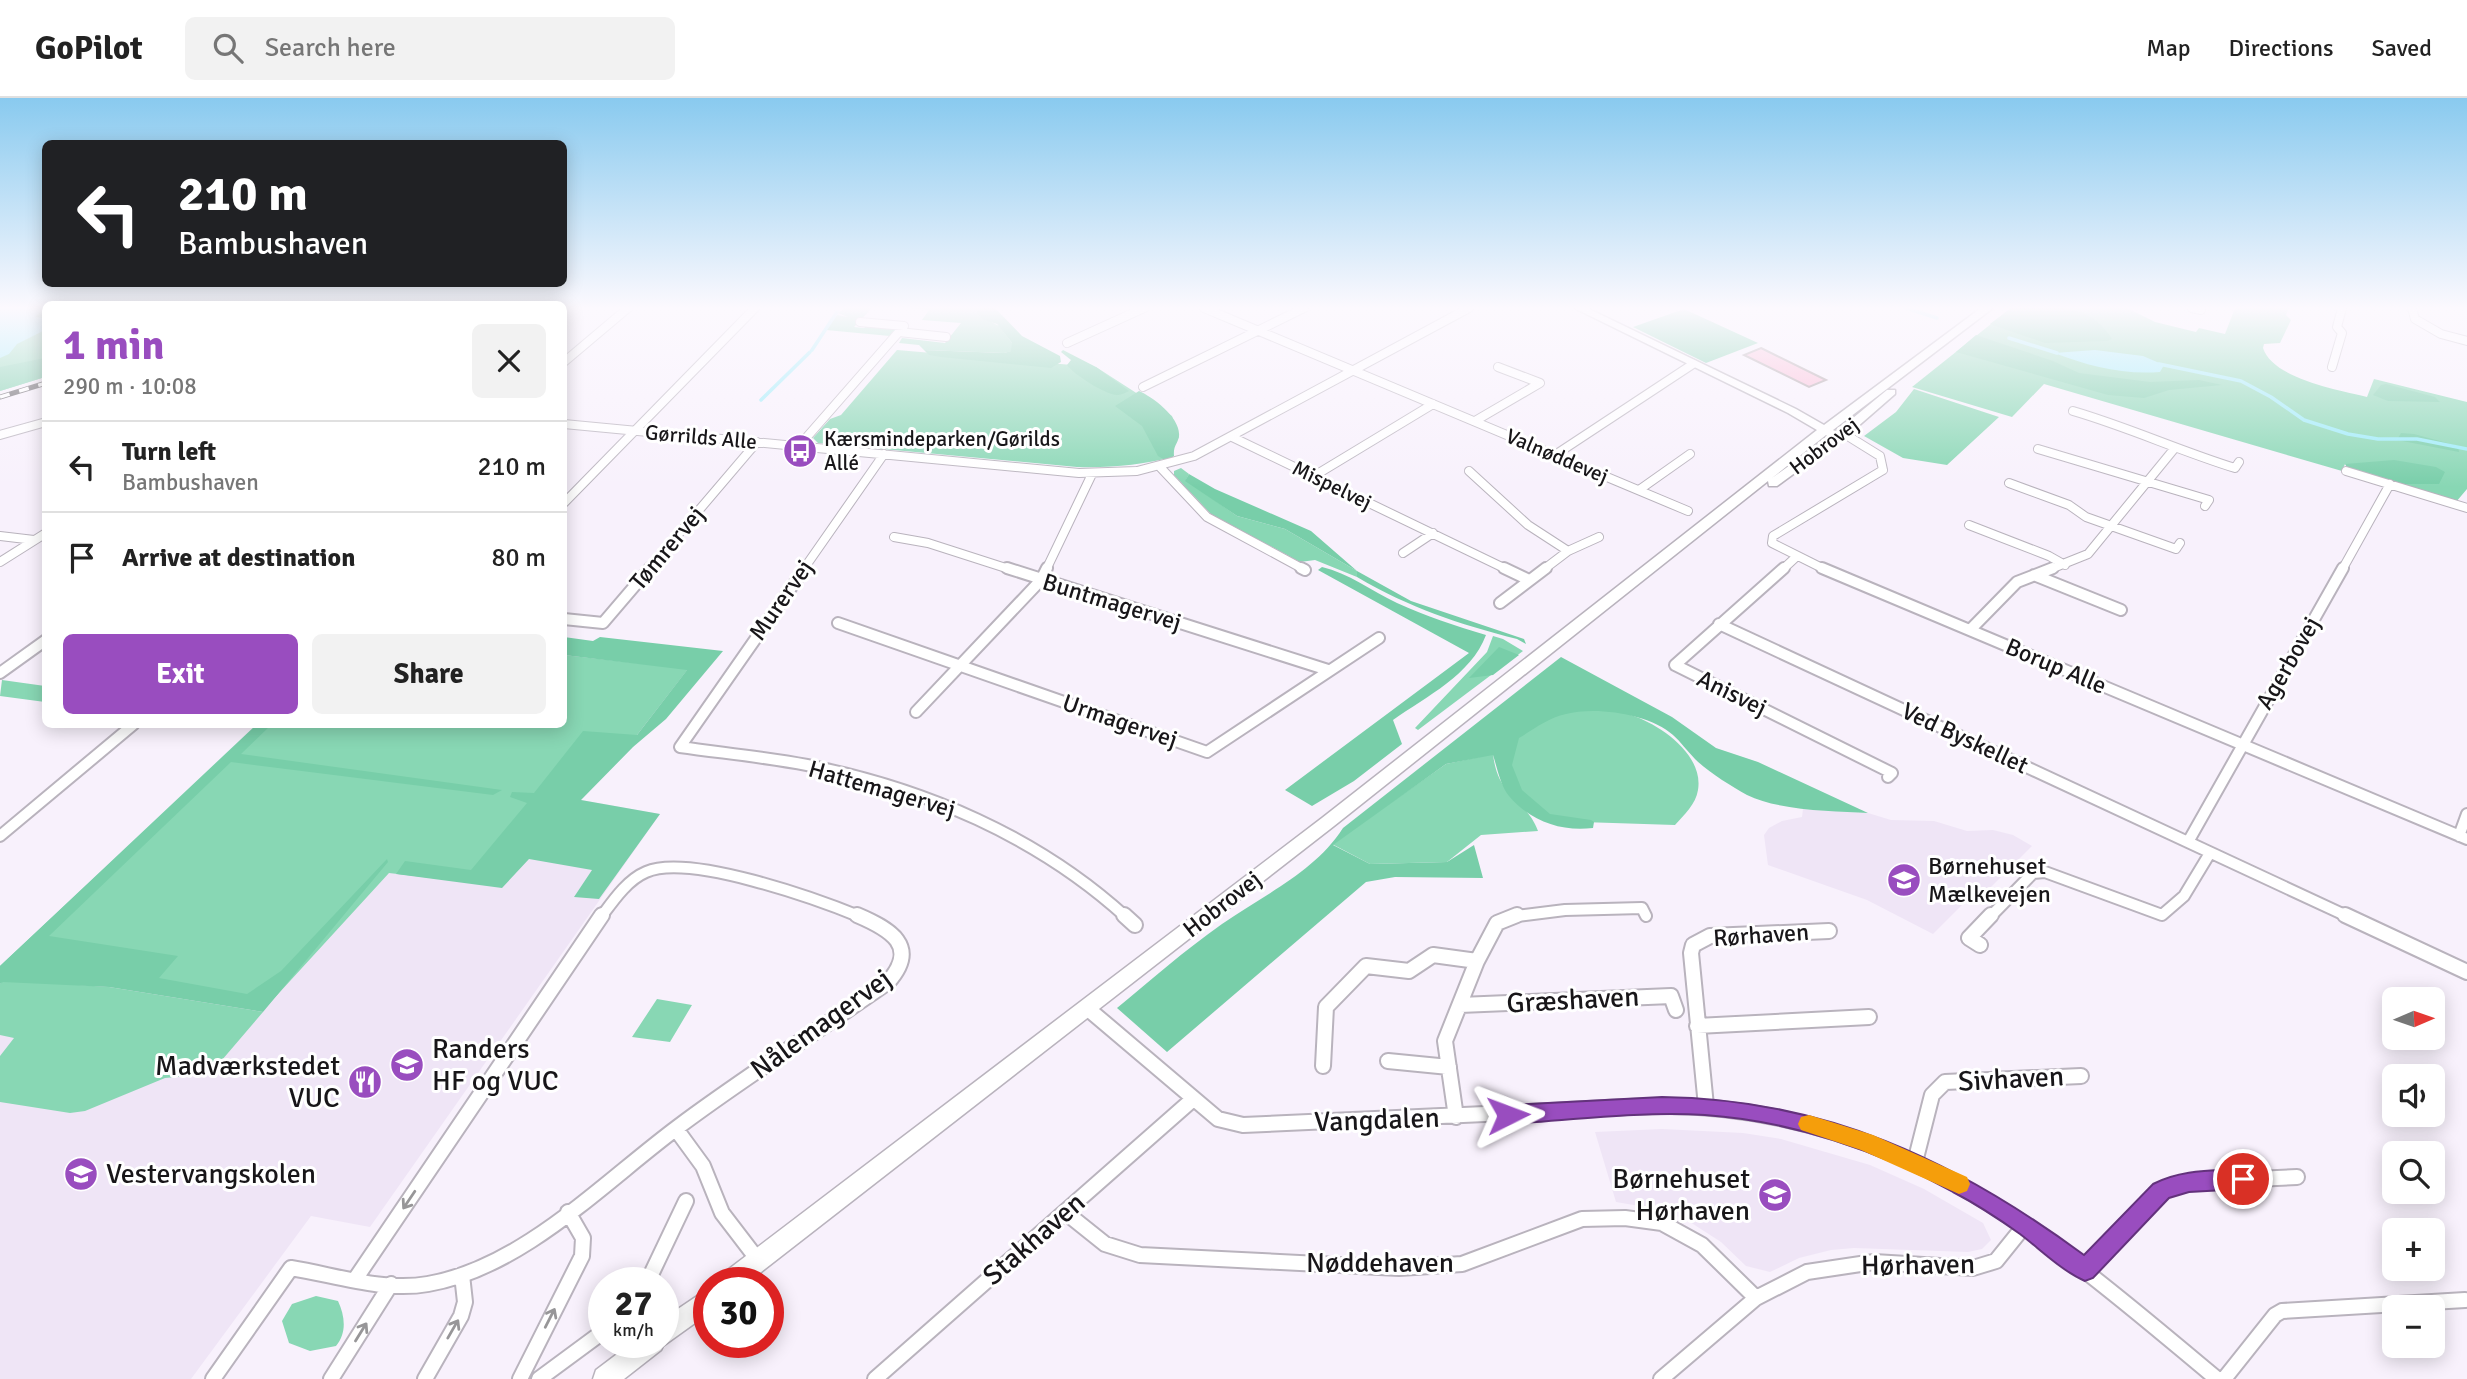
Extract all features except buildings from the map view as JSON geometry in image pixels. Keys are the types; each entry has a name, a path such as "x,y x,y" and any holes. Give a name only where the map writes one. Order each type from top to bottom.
{"main road":[{"path":"1701,368 1834,432"},
{"name":"Hobrovej","path":"749,1267 1712,522 1834,432 1912,368"},
{"path":"679,1322 693,1311"},
{"path":"605,1379 632,1358"}],"street":[{"path":"567,500 697,368"},
{"path":"799,446 868,368"},
{"path":"1143,387 1182,368"},
{"name":"Valnøddevej","path":"1345,368 1688,511"},
{"name":"Gørrilds Alle","path":"567,424 1093,474 1119,473 1160,467 1194,456 1359,368"},
{"name":"Valnøddevej","path":"1475,422 1540,383 1500,368"},
{"path":"1555,456 1687,368"},
{"path":"1314,476 1433,404"},
{"path":"2073,411 2130,428 2174,449 2235,468 2239,462"},
{"path":"0,435 42,423"},
{"name":"Borup Alle","path":"1834,432 1871,455 1882,465 1883,470 1773,536 1772,543 1796,557 2463,837"},
{"name":"Mispelvej","path":"1232,437 1529,580"},
{"name":"Tømrervej","path":"567,619 603,623 757,442"},
{"path":"2038,449 2096,469 2123,473 2210,500 2205,506"},
{"path":"1970,630 2017,582 2088,554 2174,449"},
{"name":"Murervej","path":"680,747 884,454"},
{"name":"Valnøddevej","path":"1639,491 1690,454"},
{"path":"1160,467 1207,517 1305,570"},
{"path":"1469,471 1521,519 1545,538 1569,551"},
{"path":"2346,471 2467,508"},
{"path":"916,712 1041,580 1093,474"},
{"path":"2009,483 2069,505 2085,517 2112,527 2176,549 2180,543"},
{"name":"Agerbovej","path":"2188,842 2390,484"},
{"path":"1969,526 2049,556 2065,565"},
{"path":"1403,553 1433,533"},
{"path":"0,562 42,535"},
{"path":"0,536 34,540"},
{"name":"Buntmagervej","path":"894,537 928,543 1328,670"},
{"path":"1500,603 1569,551 1599,537"},
{"name":"Anisvej","path":"1796,557 1675,665 1892,773 1888,777"},
{"path":"2034,575 2121,610"},
{"name":"Urmagervej","path":"838,623 1207,752 1378,638"},
{"name":"Ved Byskellet","path":"1719,624 2467,972"},
{"path":"0,673 42,643"},
{"path":"0,836 129,728"},
{"name":"Hattemagervej","path":"680,747 821,768 923,796 982,819 1087,884 1135,925"},
{"path":"2463,837 2467,814"},
{"path":"1980,945 1969,938 2033,873 2045,872 2162,915 2184,896 2210,853"},
{"name":"Nålemagervej","path":"213,1379 291,1268 391,1284 427,1284 462,1275 500,1256 568,1212 676,1129 888,982 902,963 903,951 897,941 886,930 833,906 765,884 674,867 644,872 631,880 603,914 356,1278"},
{"name":"Græshaven","path":"1457,1117 1445,1041 1477,961 1501,919 1524,913 1643,908 1646,916"},
{"name":"Rørhaven","path":"1706,1106 1691,953 1693,945 1710,936 1829,931"},
{"path":"1323,1066 1326,1007 1366,965 1409,971 1433,955 1477,961"},
{"name":"Græshaven","path":"1460,1005 1671,996 1676,1010"},
{"name":"Vangdalen","path":"1087,1008 1192,1100 1218,1119 1242,1125 1706,1106 1761,1113 1866,1142 1960,1184 2025,1225 2085,1270 2217,1379"},
{"path":"1698,1026 1868,1017"},
{"path":"1388,1061 1449,1068"},
{"name":"Sivhaven","path":"1915,1162 1932,1095 1945,1082 2081,1076"},
{"name":"Stakhaven","path":"875,1379 1192,1100"},
{"path":"676,1129 704,1166 722,1213 758,1260"},
{"path":"2085,1270 2161,1191 2172,1185 2297,1177"},
{"path":"655,1267 686,1201"},
{"path":"520,1379 582,1256 583,1238 568,1212"},
{"name":"Nøddehaven","path":"1065,1212 1105,1244 1140,1255 1399,1268 1462,1264 1582,1219 1625,1217 1661,1223 1702,1245 1756,1298"},
{"name":"Hørhaven","path":"1661,1379 1756,1298 1807,1272 1874,1262 1973,1268 1996,1261 2025,1225"},
{"path":"425,1379 461,1316 465,1302 462,1275"},
{"path":"331,1379 391,1284"},
{"path":"2224,1379 2275,1315 2282,1311 2466,1300"},
{"path":"538,1379 588,1343"}],"shaded area":[{"path":"567,640 698,656 633,747 581,800 660,814 370,1227 311,1216 191,1379 0,1379 0,966 255,728 567,728"},
{"name":"Børnehuset Mælkevejen","path":"1803,809 1868,813 1891,820 1934,821 1967,831 1993,830 2013,835 2032,846 1978,900 1971,896 1933,934 1867,900 1768,865 1764,835 1769,828 1782,821 1802,817"},
{"name":"Børnehuset Hørhaven","path":"1662,1129 1743,1133 1781,1139 1870,1165 1924,1189 1983,1223 1991,1240 1982,1249 1968,1252 1854,1248 1831,1250 1799,1258 1770,1272 1746,1266 1721,1242 1690,1222 1663,1210 1616,1202 1595,1132"}],"green space":[{"path":"0,368 42,368 42,378 0,391"},
{"path":"0,368 42,368 42,378 0,391"},
{"path":"882,368 1097,368 1172,416 1179,437 1173,446 1173,457 1126,465 1077,467 818,443 813,438 830,419 841,415"},
{"path":"1070,368 1097,368 1129,391 1119,395 1106,392"},
{"path":"1936,368 2280,368 2308,382 2367,397 2374,379 2467,402 2467,489 2456,502 2345,464 2342,471 2044,384 2012,417 1912,387"},
{"path":"2012,368 2068,368 2079,373 2150,382 2199,380 2222,385 2169,390 2144,398 2108,395"},
{"path":"2381,385 2435,397 2440,402 2388,401 2373,395"},
{"path":"1914,389 1999,417 1947,465 1903,458 1864,436 1896,412"},
{"path":"1139,391 1165,409 1176,422 1179,436 1174,456 1167,461 1158,456 1142,426 1115,406"},
{"path":"2401,433 2458,446 2459,452 2397,440"},
{"path":"2394,460 2436,467 2445,472 2439,484 2400,484 2348,469 2345,464"},
{"path":"1181,468 1189,474 1186,480 1237,516 1285,529 1357,571 1357,577 1315,560 1300,562 1211,514 1174,475 1174,471"},
{"path":"1189,474 1215,489 1311,531 1357,571 1285,529 1237,516 1185,481"},
{"path":"1322,567 1351,578 1408,608 1486,635 1470,662 1447,684 1393,720 1402,744 1354,781 1312,806 1285,790 1469,653 1318,570"},
{"path":"1357,571 1411,601 1524,639 1526,644 1415,606 1357,577"},
{"path":"1493,636 1523,651 1418,730 1415,728 1487,652"},
{"path":"567,637 593,641 600,637 723,651 666,719 633,747 581,800 660,814 599,899 574,897 592,870 529,859 502,888 396,874 405,861 471,870 527,803 510,797 512,792 534,793 583,731 637,735 687,670 567,655"},
{"path":"1499,647 1519,655 1493,675 1469,678"},
{"path":"567,655 688,669 637,735 466,882 389,873 268,1005 0,966 255,728 567,728"},
{"path":"1561,657 1672,717 1716,748 1758,762 1868,813 1807,809 1760,800 1713,774 1673,735 1651,722 1607,712 1566,714 1547,721 1519,738 1512,765 1522,790 1550,814 1591,820 1594,822 1593,828 1558,826 1526,812 1506,792 1493,755 1446,764 1333,845 1370,864 1447,862 1474,845 1483,878 1395,877 1366,882 1167,1052 1117,1008 1208,934 1303,871 1318,858 1343,828"},
{"path":"2,680 42,686 42,702 0,696"},
{"path":"1599,708 1623,712 1654,725 1687,753 1698,777 1698,790 1692,805 1675,825 1551,821 1512,783 1509,743 1536,717"},
{"path":"253,728 268,728 241,754 502,790 493,795 231,762 49,936 178,956 159,978 247,994 281,971 387,859 388,862 263,1012 109,987 0,984 0,966"},
{"path":"1493,754 1500,780 1527,811 1538,831 1481,835 1447,862 1370,864 1332,844 1446,764"},
{"path":"4,980 109,987 263,1012 216,1067 199,1075 165,1078 85,1111 70,1113 0,1102 0,1056 14,1038 0,1035 0,984"},
{"path":"657,999 692,1005 670,1042 632,1037"},
{"path":"316,1296 338,1301 343,1330 336,1346 310,1351 289,1343 282,1321 292,1304"}],"water":[{"path":"2102,368 2162,368 2160,372"}],"waterway":[{"path":"761,400 794,368"},
{"path":"2177,368 2241,381 2271,397 2304,420 2348,434 2378,439 2417,439 2467,449"}],"railway":[{"path":"0,397 42,384"}],"slow traffic":[{"path":"1809,1124 1866,1142 1959,1184"}],"place":[{"name":"Kærsmindeparken/Gørilds Allé","path":"800,451"},
{"name":"Børnehuset Mælkevejen","path":"1904,880"},
{"name":"Randers HF og VUC","path":"407,1065"},
{"name":"Madværkstedet VUC","path":"365,1082"},
{"name":"Vestervangskolen","path":"81,1174"},
{"name":"Børnehuset Hørhaven","path":"1775,1195"}],"route":[{"path":"1508,1115 1706,1106 1761,1113 1808,1124 1866,1142 1960,1184 2025,1225 2085,1270 2161,1191 2172,1185 2189,1182 2243,1179"}]}
